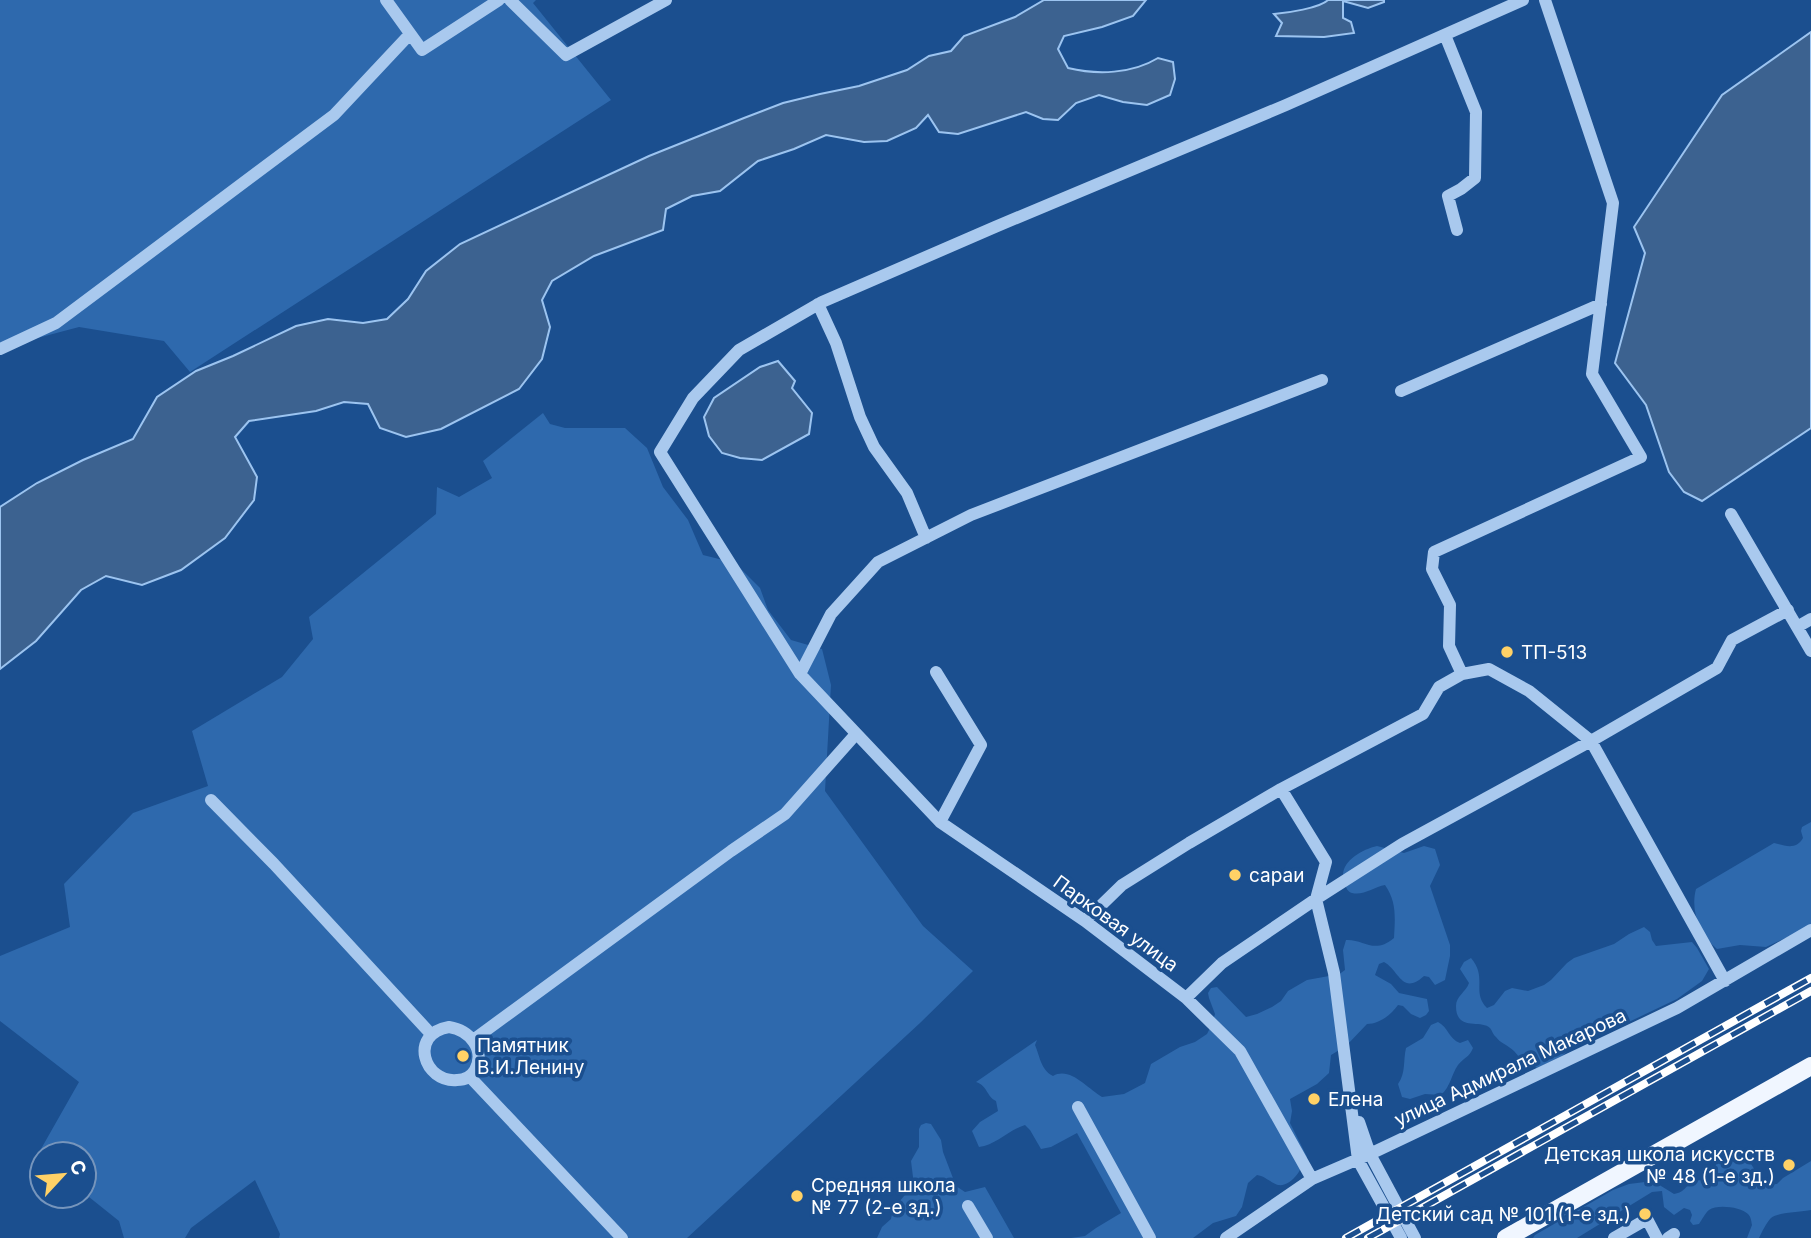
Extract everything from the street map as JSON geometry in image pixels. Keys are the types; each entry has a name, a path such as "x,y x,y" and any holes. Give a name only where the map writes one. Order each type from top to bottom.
{"main road":[{"path":"1506,1238 1811,1066"}],"street":[{"path":"386,0 422,50 499,0"},
{"path":"510,0 566,55 666,0"},
{"path":"926,538 907,493 874,447 860,417 836,343 818,304 1286,105 1523,0"},
{"path":"1462,674 1449,646 1450,605 1432,569 1434,552 1642,457 1592,373 1613,203 1545,0"},
{"path":"0,349 56,323 334,115 410,34"},
{"path":"1445,35 1476,112 1475,178 1448,196 1457,230"},
{"name":"Парковая улица","path":"818,304 739,350 693,398 660,452 800,674 940,822 1085,921 1186,998 1240,1051 1312,1179"},
{"path":"1401,391 1601,304"},
{"path":"800,674 831,614 878,562 971,515 1322,380"},
{"path":"1731,514 1811,652"},
{"path":"1186,998 1223,962 1316,899 1402,844 1591,741 1717,668 1732,640 1788,610"},
{"path":"1797,627 1811,619"},
{"path":"1085,921 1122,885 1280,789 1423,714 1438,687 1462,674 1489,669 1529,691 1591,741 1725,981"},
{"path":"936,672 981,746 940,822"},
{"path":"473,1040 785,814 856,734"},
{"path":"1280,789 1326,862 1316,899 1334,973 1349,1093 1364,1157 1401,1238"},
{"path":"211,800 430,1033"},
{"name":"улица Адмирала Макарова","path":"1226,1238 1312,1179 1364,1157 1677,1008 1811,930"},
{"path":"449,1027 467,1033 477,1049 478,1059 470,1077 450,1080 432,1071 425,1052 430,1033 449,1027"},
{"path":"470,1077 622,1238"},
{"path":"1078,1107 1150,1238"},
{"path":"1364,1157 1415,1238"},
{"path":"968,1206 987,1238"},
{"path":"1614,1238 1647,1219 1657,1238"}],"shaded area":[{"path":"0,0 536,0 533,3 611,100 190,372 164,341 79,327 0,348"},
{"path":"1044,0 1146,0 1133,16 1064,36 1058,49 1068,68 1091,72 1126,70 1158,58 1173,62 1175,79 1170,95 1147,105 1099,95 1076,103 1058,120 1043,119 1026,112 958,134 939,132 928,115 916,128 887,141 864,142 826,135 758,161 720,191 692,196 666,209 663,230 594,256 552,281 542,300 550,327 542,359 519,389 441,429 406,437 380,428 368,404 344,402 316,411 249,421 235,437 257,477 254,500 225,538 181,570 142,585 106,576 81,590 36,641 0,669 0,507 37,483 133,439 157,397 196,371 296,326 328,319 363,323 387,319 408,299 426,271 460,244 649,156 744,118 783,103 859,86 907,70 929,56 951,51 964,36 1015,17"},
{"path":"1328,0 1384,2 1368,8 1343,1 1343,18 1351,22 1354,33 1324,37 1276,36 1282,23 1274,14 1311,8"},
{"path":"1811,32 1811,428 1702,501 1684,492 1669,472 1646,405 1615,363 1645,253 1634,227 1722,95"},
{"path":"778,361 795,381 792,388 812,413 809,434 762,460 722,453 709,436 704,417 714,398 760,367"},
{"path":"543,413 550,424 565,428 625,428 647,448 663,487 688,520 703,555 735,563 760,588 768,610 791,640 822,649 831,685 825,791 923,926 973,971 687,1238 279,1238 280,1234 255,1180 191,1228 185,1238 124,1238 119,1221 98,1204 98,1140 46,1140 79,1082 0,1021 0,956 70,927 64,884 133,813 208,786 192,731 282,677 313,639 309,617 436,514 437,487 459,497 492,478 483,461"},
{"path":"1811,822 1811,926 1766,947 1740,945 1717,949 1701,930 1698,922 1694,906 1696,889 1774,843 1790,846 1797,844 1803,838 1802,827"},
{"path":"1377,846 1404,853 1424,846 1435,849 1440,865 1430,886 1450,945 1445,980 1435,985 1429,977 1424,976 1411,983 1406,982 1384,962 1379,964 1375,975 1391,984 1399,993 1427,999 1429,1011 1420,1018 1398,1005 1384,1018 1367,1024 1346,1046 1331,1055 1329,1073 1317,1084 1290,1099 1290,1123 1307,1157 1292,1180 1278,1185 1257,1175 1248,1183 1242,1207 1236,1216 1213,1223 1193,1238 1071,1238 1085,1236 1121,1213 1077,1133 1051,1147 1041,1149 1025,1125 979,1147 972,1131 980,1122 998,1111 996,1101 976,1082 1037,1040 1035,1045 1041,1063 1053,1076 1072,1076 1102,1097 1124,1094 1145,1083 1151,1064 1207,1034 1215,1014 1208,993 1211,988 1217,987 1246,1017 1257,1014 1281,1001 1288,991 1307,980 1338,975 1345,970 1343,950 1346,940 1375,946 1394,938 1393,904 1385,885 1356,894 1349,892 1343,877 1351,859"},
{"path":"1644,927 1650,932 1656,946 1692,942 1709,969 1702,981 1677,999 1614,1029 1586,1039 1562,1056 1537,1068 1531,1064 1526,1069 1516,1053 1498,1039 1490,1028 1464,1022 1457,1014 1456,1003 1469,983 1460,969 1464,962 1471,958 1478,972 1480,996 1487,1008 1494,1005 1505,991 1512,988 1528,991 1544,985 1574,958 1614,944"},
{"path":"1438,1022 1456,1041 1460,1043 1468,1040 1473,1048 1458,1065 1441,1095 1425,1094 1410,1099 1402,1097 1398,1084 1406,1048 1423,1038 1431,1025"},
{"path":"926,1123 931,1124 941,1140 956,1186 965,1192 985,1187 1014,1238 877,1238 882,1227 891,1219 893,1209 910,1189 913,1177 911,1161 919,1147 919,1129"},
{"path":"1734,1151 1748,1160 1765,1185 1777,1184 1811,1161 1811,1210 1775,1216 1767,1222 1759,1238 1747,1238 1752,1225 1750,1216 1745,1212 1729,1207 1713,1208 1699,1224 1693,1225 1690,1221 1690,1210 1684,1208 1674,1215 1664,1207 1662,1191 1652,1192 1577,1238 1533,1238 1613,1190 1629,1184 1653,1181 1674,1194 1695,1181 1713,1181 1716,1164"}],"railway":[{"path":"1346,1238 1811,978"},
{"path":"1368,1238 1811,991"}],"place":[{"name":"ТП-513","path":"1507,652"},
{"name":"сараи","path":"1235,875"},
{"name":"Памятник В.И.Ленину","path":"463,1056"},
{"name":"Елена","path":"1314,1099"},
{"name":"Детская школа искусств № 48 (1-е зд.)","path":"1789,1165"},
{"name":"Средняя школа № 77 (2-е зд.)","path":"797,1196"},
{"name":"Детский сад № 101 (1-е зд.)","path":"1645,1214"}]}
